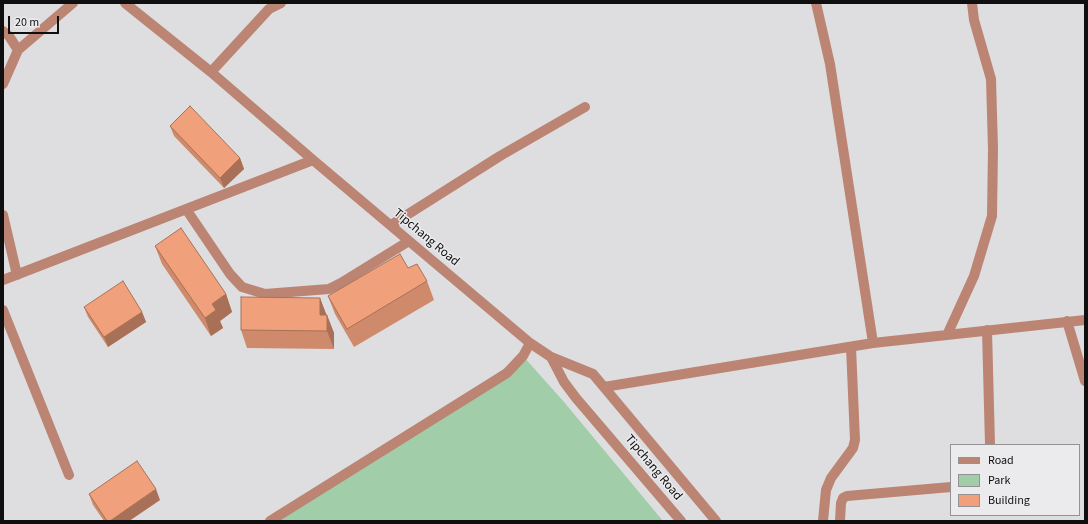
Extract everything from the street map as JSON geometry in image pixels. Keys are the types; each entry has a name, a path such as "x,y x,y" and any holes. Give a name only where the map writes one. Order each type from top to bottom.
{"street":[{"path":"3,84 18,50 74,3"},
{"name":"Tipchang Road","path":"125,3 210,72 530,343 551,357 564,382 576,398 680,521"},
{"path":"210,72 270,9 281,3"},
{"path":"816,3 830,64 873,343"},
{"path":"947,335 974,276 992,216 994,149 991,79 974,20 972,3"},
{"path":"3,31 9,36 18,50"},
{"path":"391,225 500,156 585,107"},
{"path":"3,280 313,160"},
{"path":"186,209 230,274 242,287 265,294 328,289 341,283 409,241"},
{"path":"3,215 17,275"},
{"path":"3,310 69,475"},
{"path":"604,387 873,343 1085,320"},
{"path":"1067,321 1085,382"},
{"path":"987,330 990,444"},
{"path":"270,521 507,373 523,356 530,343"},
{"path":"823,521 826,490 831,478 853,448 855,440 852,347"},
{"path":"551,357 593,374 716,521"},
{"path":"840,521 841,503 843,498 847,496 950,487"}],"green space":[{"path":"523,356 564,402 663,521 279,521"}],"building":[{"path":"190,106 240,158 220,178 170,126"},
{"path":"181,228 226,294 212,304 216,310 205,318 155,246"},
{"path":"400,254 408,268 417,264 427,281 347,329 328,296"},
{"path":"123,281 142,312 104,337 84,307"},
{"path":"241,297 320,298 320,315 327,315 327,331 241,330"},
{"path":"137,461 156,489 110,521 107,521 89,494"}]}
